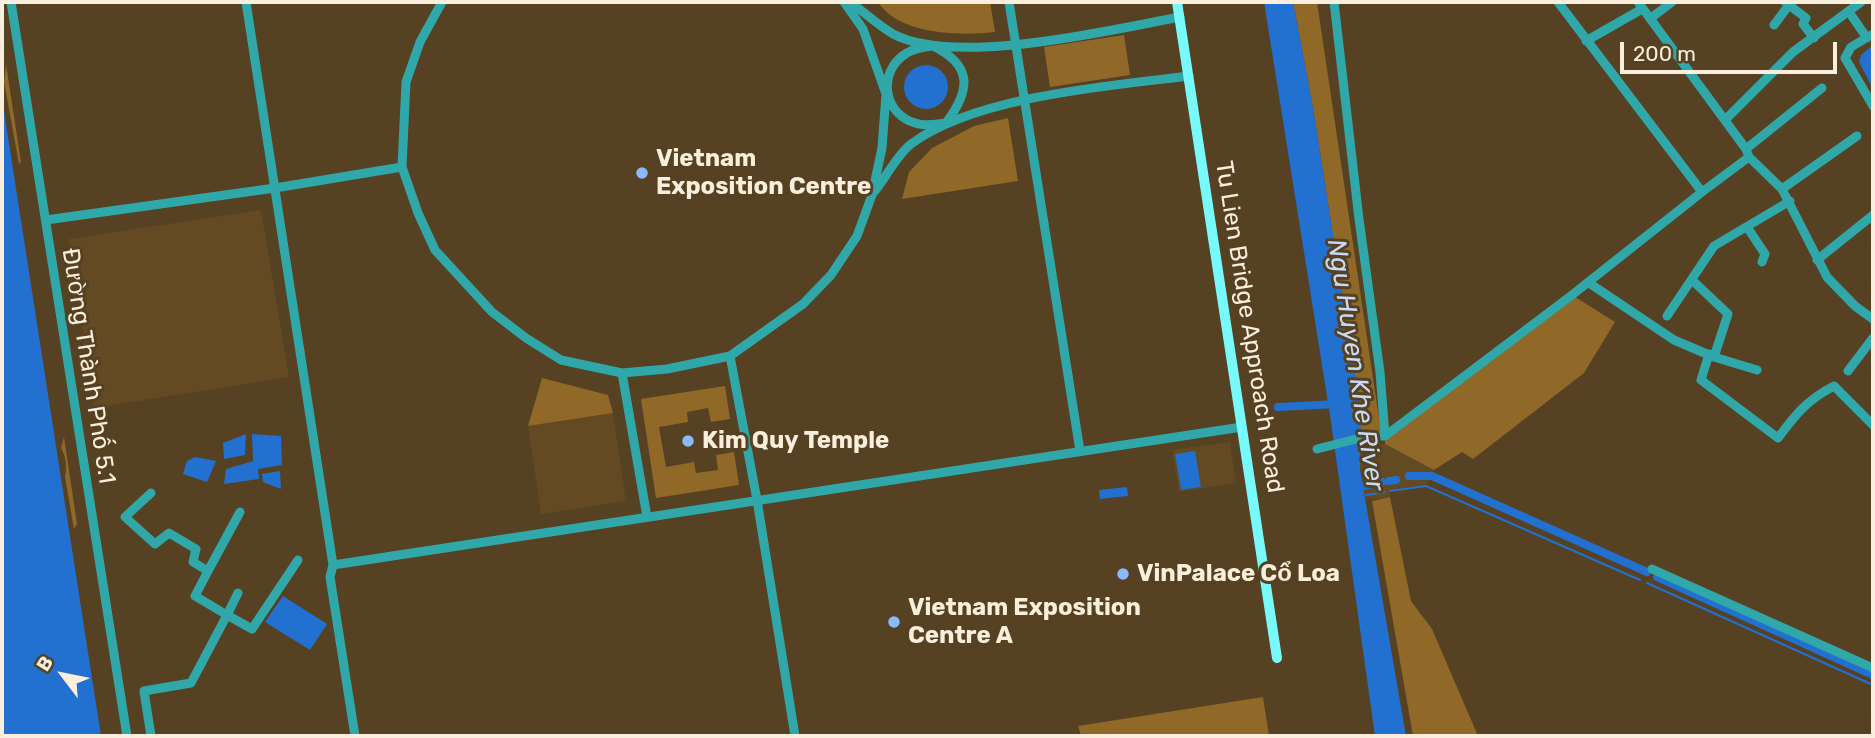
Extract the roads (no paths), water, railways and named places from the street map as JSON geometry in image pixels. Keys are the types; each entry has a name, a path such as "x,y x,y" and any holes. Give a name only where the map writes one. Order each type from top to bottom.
{"main road":[{"name":"Tu Lien Bridge Approach Road","path":"1177,2 1277,658"}],"street":[{"name":"Đường Thành Phố 5.1","path":"11,2 127,736"},
{"path":"246,2 333,565 330,577 355,736"},
{"path":"442,2 420,42 406,82 402,167 418,213 435,250 492,312 561,360 622,373 667,369 730,356 803,304 831,275 857,236 872,195 883,148 888,78 892,67 909,51 933,46 1016,46 1180,18"},
{"path":"844,2 863,29 886,94 898,113 919,124 946,122 1025,100 1189,76"},
{"path":"850,2 894,34 933,46 954,59 964,80 960,104 946,122 908,146 872,195"},
{"path":"1009,2 1080,451"},
{"path":"1334,2 1380,372 1384,436"},
{"path":"1651,18 1672,2"},
{"path":"1563,3 1586,41 1702,192"},
{"path":"1774,25 1787,3 1806,18 1803,24 1814,38"},
{"path":"1586,41 1640,5 1748,153 1782,189 1827,276 1842,294 1873,319"},
{"path":"1725,120 1745,103 1774,69 1854,5 1870,36 1851,47 1845,58 1873,106"},
{"path":"1317,449 1368,436 1384,436 1589,282 1702,192 1822,88"},
{"path":"1782,189 1857,136"},
{"path":"46,220 402,167"},
{"path":"1667,316 1714,246 1790,201"},
{"path":"1817,260 1873,215"},
{"path":"1747,227 1765,254 1762,262"},
{"path":"1692,281 1728,314 1701,380 1778,438 1801,407 1834,386 1873,425"},
{"path":"1589,282 1674,340 1757,370"},
{"path":"1848,371 1873,338"},
{"path":"730,356 757,500 795,736"},
{"path":"622,373 647,517"},
{"path":"333,565 1242,427"},
{"path":"151,493 125,517 155,544 169,533 196,549 193,562 208,570"},
{"path":"240,512 195,596 252,629 298,560"},
{"path":"1652,569 1873,668"},
{"path":"151,736 144,691 191,683 238,593"}],"water":[{"name":"Ngu Huyen Khe River","path":"1264,2 1293,2 1313,108 1361,413 1360,469 1406,736 1375,736 1330,415"},
{"path":"1873,45 1873,89 1859,62 1861,55"},
{"path":"926,65 941,72 948,87 941,102 926,109 911,102 904,87 911,72"},
{"path":"2,98 101,736 2,736"},
{"path":"246,434 245,455 224,459 223,443"},
{"path":"252,434 281,436 282,465 258,469 259,479 224,484 226,469 253,461"},
{"path":"1195,451 1201,487 1181,490 1175,454"},
{"path":"195,457 216,461 207,482 183,474 187,461"},
{"path":"280,471 281,489 263,482 262,474"},
{"path":"1127,487 1128,496 1100,499 1099,490"},
{"path":"283,596 327,624 310,650 265,622"}],"waterway":[{"path":"1278,407 1336,404"},
{"path":"1409,476 1432,476 1647,572"},
{"path":"1389,481 1396,480"},
{"path":"1354,488 1382,482"},
{"path":"1390,491 1426,486 1640,580"},
{"path":"1366,495 1385,492"},
{"path":"1657,577 1873,675"},
{"path":"1647,583 1873,685"}],"place":[{"name":"Vietnam Exposition Centre","path":"642,173"},
{"name":"Kim Quy Temple","path":"688,441"},
{"name":"VinPalace Cổ Loa","path":"1123,574"},
{"name":"Vietnam Exposition Centre A","path":"894,622"}]}
